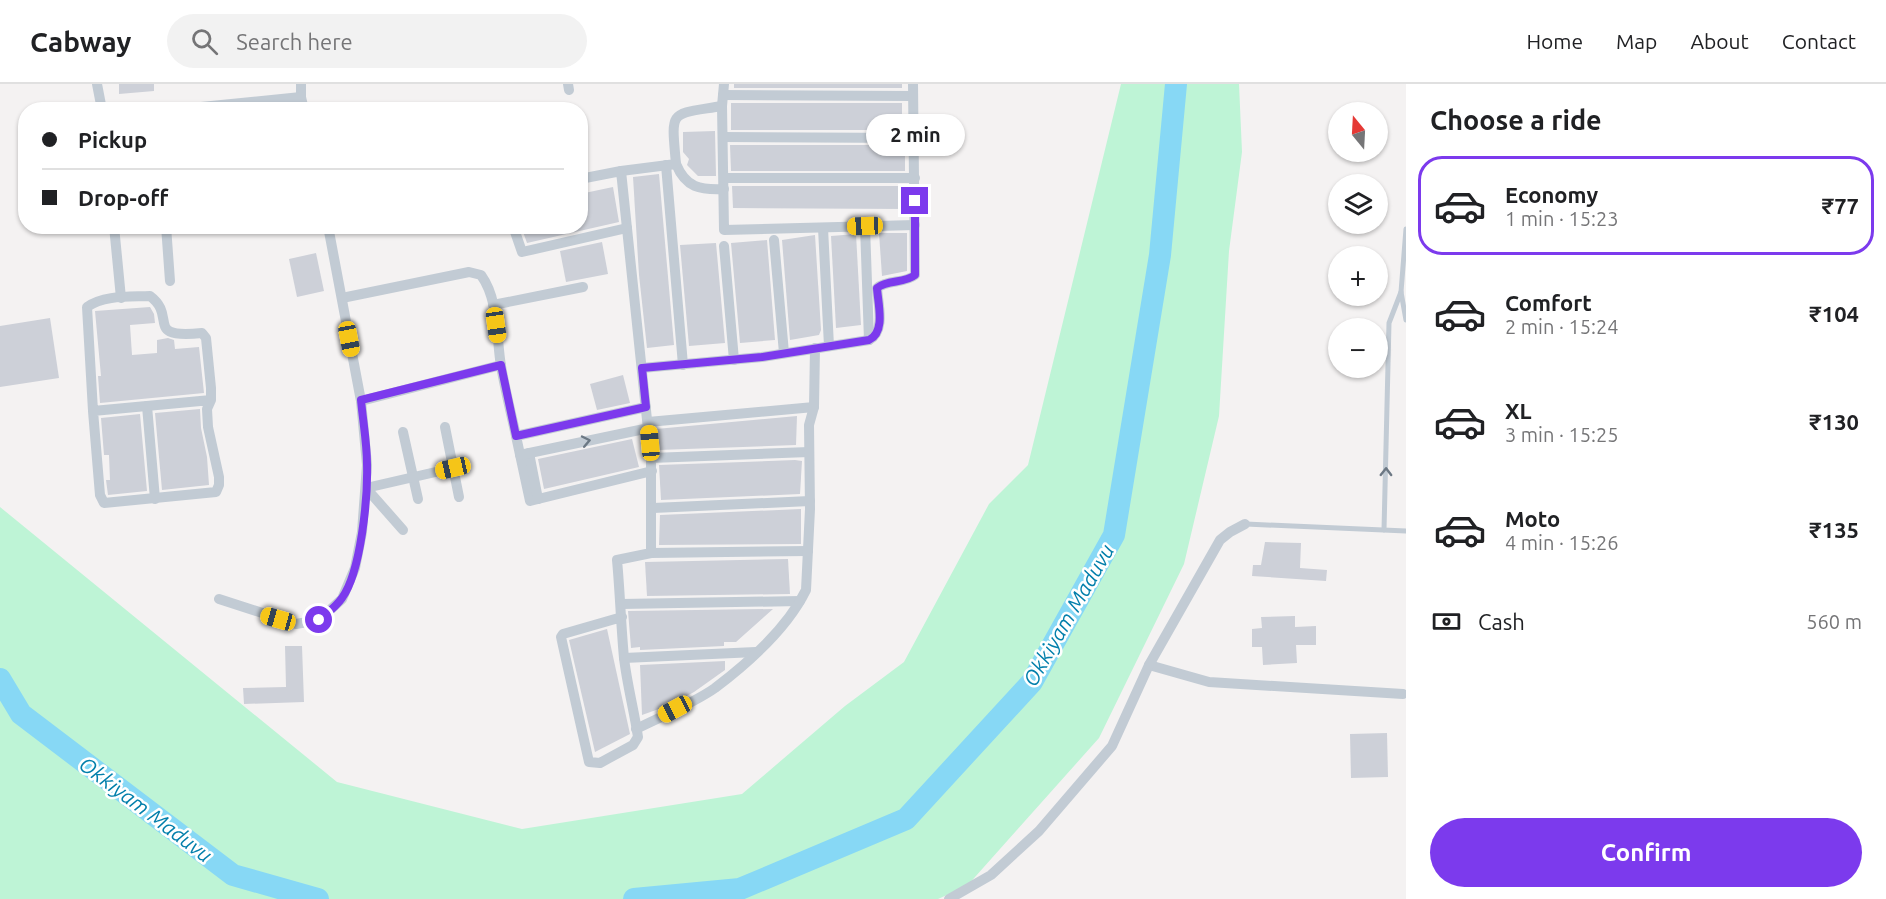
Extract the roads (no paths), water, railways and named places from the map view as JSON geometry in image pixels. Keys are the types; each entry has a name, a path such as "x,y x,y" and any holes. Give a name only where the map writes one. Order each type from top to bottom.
{"street":[{"path":"97,84 100,102"},
{"path":"301,84 302,102"},
{"path":"642,368 734,360 869,340 876,336 879,329 877,288 884,283 905,281 915,275 913,84"},
{"path":"683,365 671,164 673,124 679,115 723,95 913,96"},
{"path":"723,95 724,230 915,225"},
{"path":"251,102 301,97"},
{"path":"723,137 914,138"},
{"path":"588,177 671,164"},
{"path":"671,164 694,187 705,190 724,183 915,178"},
{"path":"621,171 651,458 651,553"},
{"path":"865,226 869,340"},
{"path":"516,234 522,252 627,228"},
{"path":"823,228 829,346"},
{"path":"115,234 122,298"},
{"path":"167,234 170,281"},
{"path":"219,599 296,624 319,620 342,599 355,568 362,532 367,465 361,400 330,234"},
{"path":"774,240 784,353"},
{"path":"724,246 734,360"},
{"path":"342,298 469,272 481,275 487,284 493,304 501,365 516,436 524,454 530,501 652,471"},
{"path":"493,304 583,287"},
{"path":"150,296 160,305 164,327 171,333 182,335 202,333 205,335 211,400 207,409 208,427 219,477 216,492 107,503 101,500 87,307 96,301 122,298 150,296"},
{"path":"636,729 713,689 779,630 806,590 810,501 809,425 814,407 815,348"},
{"path":"361,400 501,365"},
{"path":"93,411 211,400"},
{"path":"147,406 155,499"},
{"path":"516,436 646,407"},
{"path":"524,454 648,425 814,407"},
{"path":"445,427 459,497"},
{"path":"403,432 417,499"},
{"path":"651,458 809,452"},
{"path":"366,488 453,468"},
{"path":"366,488 403,530"},
{"path":"652,508 810,501"},
{"path":"949,899 990,875 1039,831 1112,746 1149,665 1221,540 1245,524"},
{"path":"622,617 563,633 561,637 589,762 600,763 633,745 638,736 624,658 622,617 617,560 651,553 808,551"},
{"path":"621,604 800,601"},
{"path":"624,658 756,652"},
{"path":"1149,665 1209,682 1403,694"}],"lane":[{"path":"1406,229 1401,292 1406,320"},
{"path":"1384,530 1389,324 1401,292"},
{"path":"1245,524 1406,531"}],"waterway":[{"name":"Okkiyam Maduvu","path":"634,899 740,889 906,819 1032,682 1114,535 1160,255 1176,84"},
{"name":"Okkiyam Maduvu","path":"0,679 21,714 233,875 318,899"}]}
